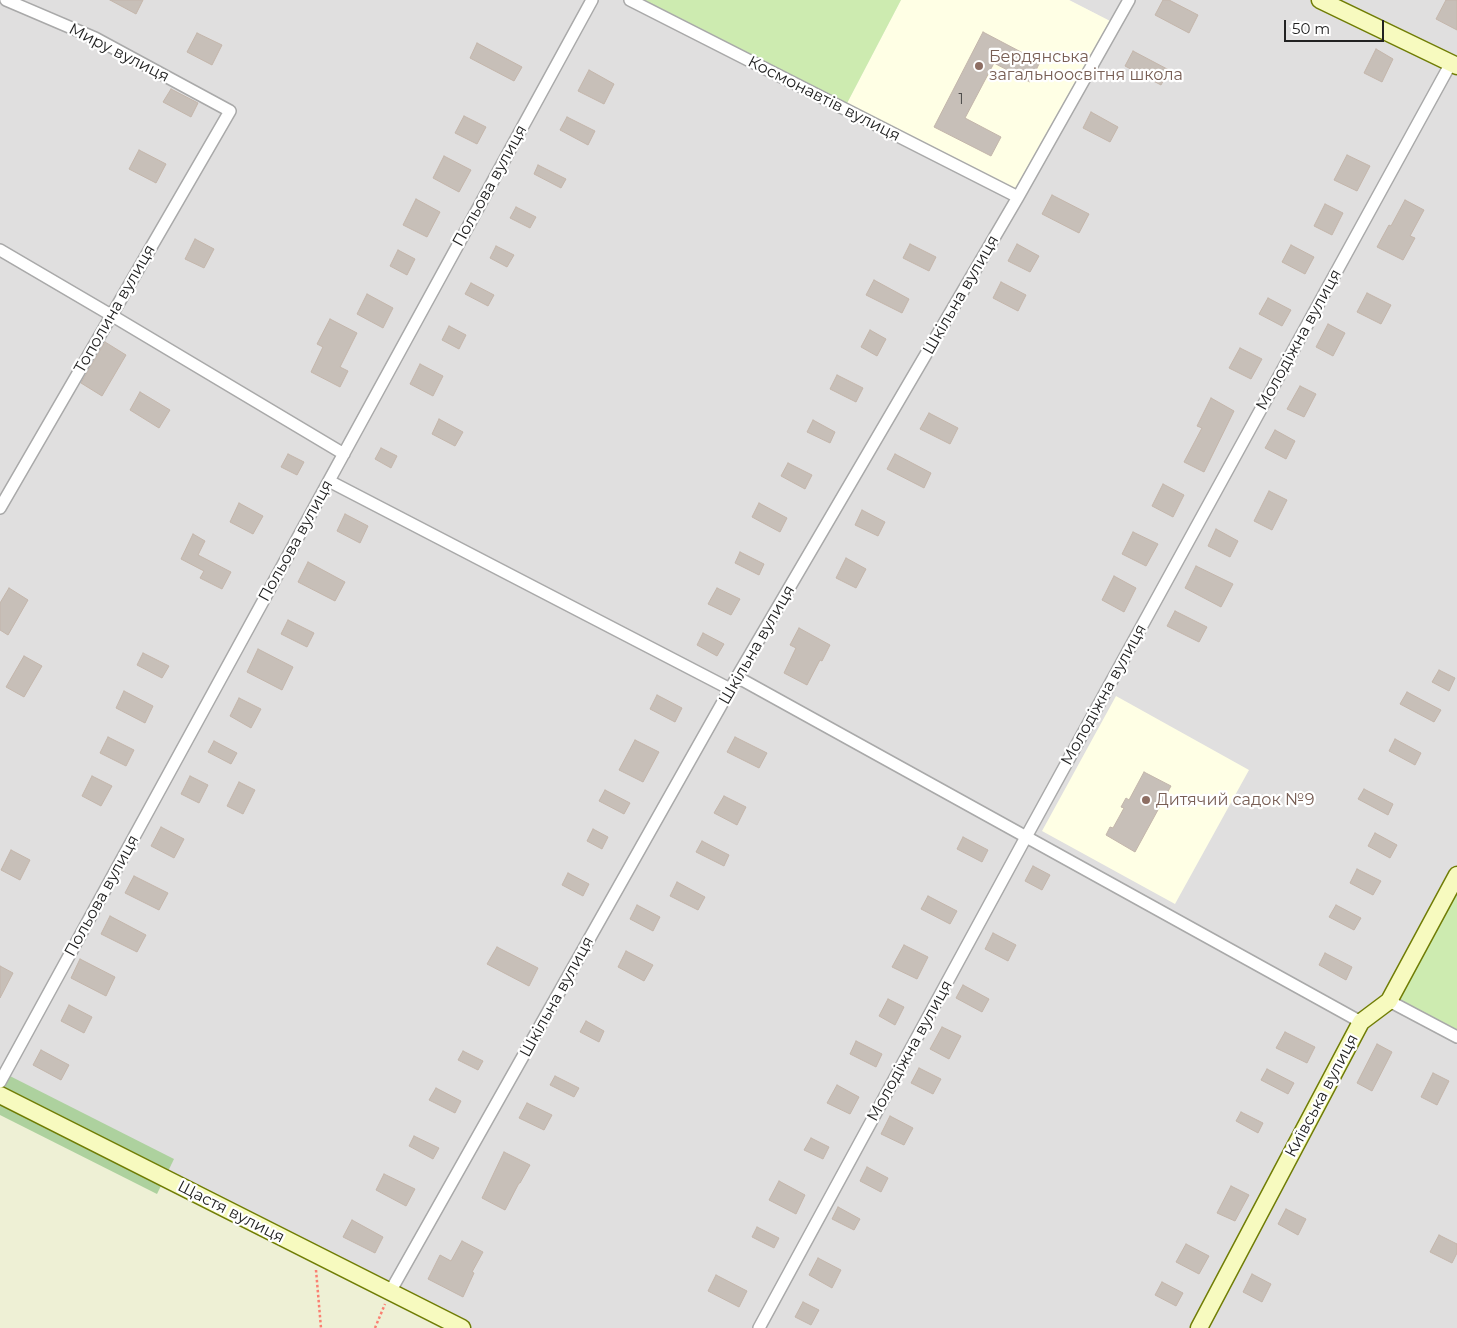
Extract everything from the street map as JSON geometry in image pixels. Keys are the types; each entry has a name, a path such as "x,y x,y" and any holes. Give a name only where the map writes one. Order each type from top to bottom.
{"street":[{"name":"Миру вулиця","path":"6,0 95,38 230,111"},
{"name":"Польова вулиця","path":"0,1082 592,0"},
{"name":"Космонавтів вулиця","path":"630,0 1018,197"},
{"name":"Шкільна вулиця","path":"390,1292 737,677 1018,197 1129,0"},
{"path":"1320,0 1454,65"},
{"name":"Молодіжна вулиця","path":"759,1328 1026,837 1454,65"},
{"name":"Тополина вулиця","path":"0,508 230,111"},
{"path":"0,250 344,454"},
{"path":"329,481 730,690"},
{"path":"737,677 1361,1022"},
{"name":"Київська вулиця","path":"1199,1328 1361,1022 1389,1001 1457,875"},
{"path":"1389,1001 1457,1036"},
{"name":"Щастя вулиця","path":"0,1095 462,1328"}],"path":[{"path":"314,1254 321,1328"},
{"path":"375,1328 390,1292"}],"shaded area":[{"path":"0,0 630,0 1018,197 1115,24 1069,0 1457,0 1457,1328 462,1328 0,1096"},
{"name":"Бердянська загальноосвітня школа","path":"901,0 1069,0 1116,24 1018,197 844,109"},
{"name":"Дитячий садок №9","path":"1116,696 1249,770 1175,904 1042,831"},
{"path":"0,1096 462,1328 0,1328"}],"green space":[{"path":"630,0 901,0 844,109"},
{"path":"1457,875 1457,1037 1389,1001"},
{"path":"0,1071 174,1159 157,1194 0,1115"}],"building":[{"path":"110,0 143,0 136,14"},
{"path":"1163,0 1169,0 1198,15 1189,33 1155,15"},
{"path":"1446,0 1457,0 1457,30 1436,19"},
{"path":"983,32 1040,62 1030,82 994,63 965,118 1001,137 991,156 934,127"},
{"path":"197,33 222,45 212,65 187,52"},
{"path":"477,43 522,67 514,81 470,58"},
{"path":"1376,49 1393,59 1382,82 1364,73"},
{"path":"1133,51 1169,70 1161,85 1125,66"},
{"path":"589,70 614,84 604,104 578,91"},
{"path":"171,89 198,103 191,117 163,102"},
{"path":"1091,112 1118,127 1110,142 1083,128"},
{"path":"464,116 486,127 477,144 455,133"},
{"path":"567,117 595,131 588,145 560,130"},
{"path":"139,150 166,164 156,183 129,169"},
{"path":"1347,155 1370,166 1357,191 1334,180"},
{"path":"444,156 471,170 459,192 433,178"},
{"path":"538,165 566,179 561,188 534,174"},
{"path":"1052,195 1089,214 1079,233 1042,214"},
{"path":"416,199 440,212 427,237 403,225"},
{"path":"1405,200 1424,210 1410,236 1415,238 1403,260 1377,247"},
{"path":"1325,204 1343,213 1332,235 1314,226"},
{"path":"516,207 536,217 530,228 510,218"},
{"path":"195,239 214,249 204,268 185,259"},
{"path":"910,244 936,257 929,271 903,258"},
{"path":"1017,244 1039,256 1030,272 1008,261"},
{"path":"1291,245 1314,257 1305,274 1282,262"},
{"path":"496,246 514,255 507,267 490,258"},
{"path":"398,250 415,259 407,275 390,266"},
{"path":"874,280 909,299 902,313 866,295"},
{"path":"1001,282 1026,295 1018,311 993,298"},
{"path":"471,283 494,295 488,306 465,294"},
{"path":"1367,293 1391,305 1381,324 1357,312"},
{"path":"367,294 393,308 383,328 357,314"},
{"path":"1268,298 1291,310 1282,326 1259,314"},
{"path":"330,319 357,333 340,367 348,371 340,387 311,372 323,347 317,344"},
{"path":"1328,324 1345,333 1333,356 1316,347"},
{"path":"449,326 466,335 459,349 442,340"},
{"path":"870,330 886,339 877,356 861,347"},
{"path":"105,342 126,355 102,396 81,383"},
{"path":"1240,348 1262,359 1251,379 1229,368"},
{"path":"420,364 443,376 433,396 410,384"},
{"path":"837,375 863,388 856,402 830,389"},
{"path":"1300,386 1316,394 1304,417 1287,409"},
{"path":"140,392 170,410 159,428 130,410"},
{"path":"1211,398 1234,411 1204,472 1184,462 1202,428 1197,426"},
{"path":"929,413 958,428 950,444 920,429"},
{"path":"439,419 463,432 455,446 432,434"},
{"path":"813,420 835,432 830,443 807,432"},
{"path":"1275,430 1295,441 1286,459 1265,448"},
{"path":"381,448 397,456 391,468 375,459"},
{"path":"288,454 304,462 297,475 281,467"},
{"path":"895,454 931,473 924,488 887,469"},
{"path":"788,463 812,475 805,489 781,476"},
{"path":"1163,484 1184,495 1173,517 1152,506"},
{"path":"1269,491 1287,500 1272,530 1254,521"},
{"path":"239,503 263,516 253,534 230,522"},
{"path":"759,503 787,518 780,532 752,517"},
{"path":"862,510 885,522 878,536 855,525"},
{"path":"345,514 368,526 360,543 337,531"},
{"path":"1216,529 1238,541 1230,557 1208,546"},
{"path":"1133,532 1158,544 1146,566 1122,554"},
{"path":"193,534 205,541 198,555 231,572 222,589 200,578 204,571 181,559"},
{"path":"740,552 764,564 759,575 735,563"},
{"path":"846,558 866,569 856,588 836,578"},
{"path":"308,562 345,582 335,601 298,582"},
{"path":"1196,566 1233,584 1221,607 1185,588"},
{"path":"1114,576 1136,588 1124,612 1102,600"},
{"path":"9,588 28,600 8,635 0,630 0,603"},
{"path":"717,588 740,599 731,615 708,604"},
{"path":"1175,611 1207,627 1199,642 1167,626"},
{"path":"288,620 314,633 307,647 281,634"},
{"path":"799,628 830,645 807,685 784,673 796,648 790,645"},
{"path":"703,633 724,644 717,656 697,645"},
{"path":"258,649 293,667 282,690 247,672"},
{"path":"143,653 169,666 162,678 137,665"},
{"path":"24,656 42,666 24,697 6,687"},
{"path":"1439,670 1455,678 1449,691 1432,682"},
{"path":"124,691 153,706 145,723 116,708"},
{"path":"1407,692 1441,710 1434,722 1400,704"},
{"path":"657,695 682,708 675,722 650,709"},
{"path":"239,698 261,709 251,728 230,716"},
{"path":"108,737 134,750 126,766 100,753"},
{"path":"735,737 767,753 759,768 727,752"},
{"path":"1395,739 1421,753 1415,765 1389,751"},
{"path":"635,740 659,752 643,782 619,770"},
{"path":"214,741 237,753 231,764 208,752"},
{"path":"1144,772 1171,786 1135,852 1106,835 1110,827 1113,828 1124,808 1121,807 1126,798 1129,800"},
{"path":"92,776 112,786 101,806 82,796"},
{"path":"190,776 208,785 199,803 181,794"},
{"path":"239,782 255,790 243,814 227,806"},
{"path":"1364,789 1393,804 1388,815 1358,799"},
{"path":"605,790 630,803 624,814 599,801"},
{"path":"724,796 746,807 737,825 714,813"},
{"path":"161,827 184,839 174,858 151,846"},
{"path":"593,829 608,837 602,849 587,841"},
{"path":"1375,833 1397,845 1390,858 1368,846"},
{"path":"963,837 988,850 982,862 957,849"},
{"path":"702,841 729,855 724,866 696,852"},
{"path":"11,850 30,860 20,880 1,870"},
{"path":"1033,866 1050,875 1042,890 1025,881"},
{"path":"1357,869 1381,881 1373,895 1350,883"},
{"path":"568,873 589,884 583,896 562,885"},
{"path":"134,876 168,893 159,910 125,893"},
{"path":"677,882 705,897 698,910 670,896"},
{"path":"928,896 957,911 950,924 921,909"},
{"path":"637,905 660,917 653,931 630,919"},
{"path":"1336,905 1361,918 1354,930 1329,917"},
{"path":"110,916 146,935 137,952 101,934"},
{"path":"993,933 1016,945 1008,961 985,949"},
{"path":"904,945 928,957 917,979 892,967"},
{"path":"497,947 538,968 529,986 487,964"},
{"path":"626,951 653,965 644,981 618,967"},
{"path":"1325,953 1352,967 1346,980 1319,965"},
{"path":"80,959 115,977 106,996 71,978"},
{"path":"0,966 13,973 0,998"},
{"path":"963,985 989,999 982,1012 956,998"},
{"path":"888,999 904,1007 895,1025 879,1016"},
{"path":"69,1005 92,1017 84,1033 61,1021"},
{"path":"586,1021 604,1031 599,1042 580,1032"},
{"path":"942,1027 961,1036 949,1059 930,1049"},
{"path":"1285,1032 1315,1047 1307,1063 1276,1048"},
{"path":"856,1041 882,1054 876,1067 850,1054"},
{"path":"1377,1044 1392,1052 1372,1091 1357,1083"},
{"path":"41,1050 69,1065 61,1080 33,1065"},
{"path":"463,1051 483,1061 478,1070 458,1060"},
{"path":"919,1068 941,1079 933,1094 911,1083"},
{"path":"1267,1069 1294,1083 1288,1094 1261,1080"},
{"path":"1433,1073 1449,1081 1437,1105 1421,1097"},
{"path":"555,1076 579,1088 574,1097 550,1085"},
{"path":"837,1085 859,1097 850,1114 827,1103"},
{"path":"436,1088 461,1101 455,1113 429,1100"},
{"path":"527,1103 552,1115 544,1130 519,1118"},
{"path":"1241,1112 1263,1123 1258,1133 1236,1121"},
{"path":"890,1116 913,1128 904,1145 881,1134"},
{"path":"414,1136 439,1148 433,1159 409,1146"},
{"path":"811,1138 829,1147 823,1159 804,1150"},
{"path":"504,1152 530,1165 505,1210 482,1198"},
{"path":"867,1167 888,1178 881,1192 860,1181"},
{"path":"384,1174 415,1189 406,1206 376,1190"},
{"path":"779,1181 805,1195 796,1214 769,1200"},
{"path":"1231,1186 1249,1195 1235,1221 1217,1213"},
{"path":"838,1207 860,1219 854,1230 832,1219"},
{"path":"1286,1209 1306,1219 1298,1235 1278,1224"},
{"path":"352,1220 383,1237 375,1253 343,1237"},
{"path":"757,1227 779,1238 774,1248 752,1237"},
{"path":"1439,1235 1457,1244 1457,1253 1452,1263 1430,1252"},
{"path":"462,1241 483,1252 472,1272 474,1273 463,1297 428,1279 440,1255 451,1261"},
{"path":"1186,1244 1209,1256 1199,1274 1176,1262"},
{"path":"818,1258 841,1270 832,1288 809,1275"},
{"path":"1252,1274 1271,1284 1262,1302 1243,1292"},
{"path":"716,1275 747,1291 739,1307 708,1291"},
{"path":"1162,1282 1183,1293 1176,1306 1155,1295"},
{"path":"803,1302 819,1310 811,1325 795,1317"}],"place":[{"name":"Бердянська загальноосвітня школа","path":"979,66"},
{"name":"Дитячий садок №9","path":"1146,800"}]}
